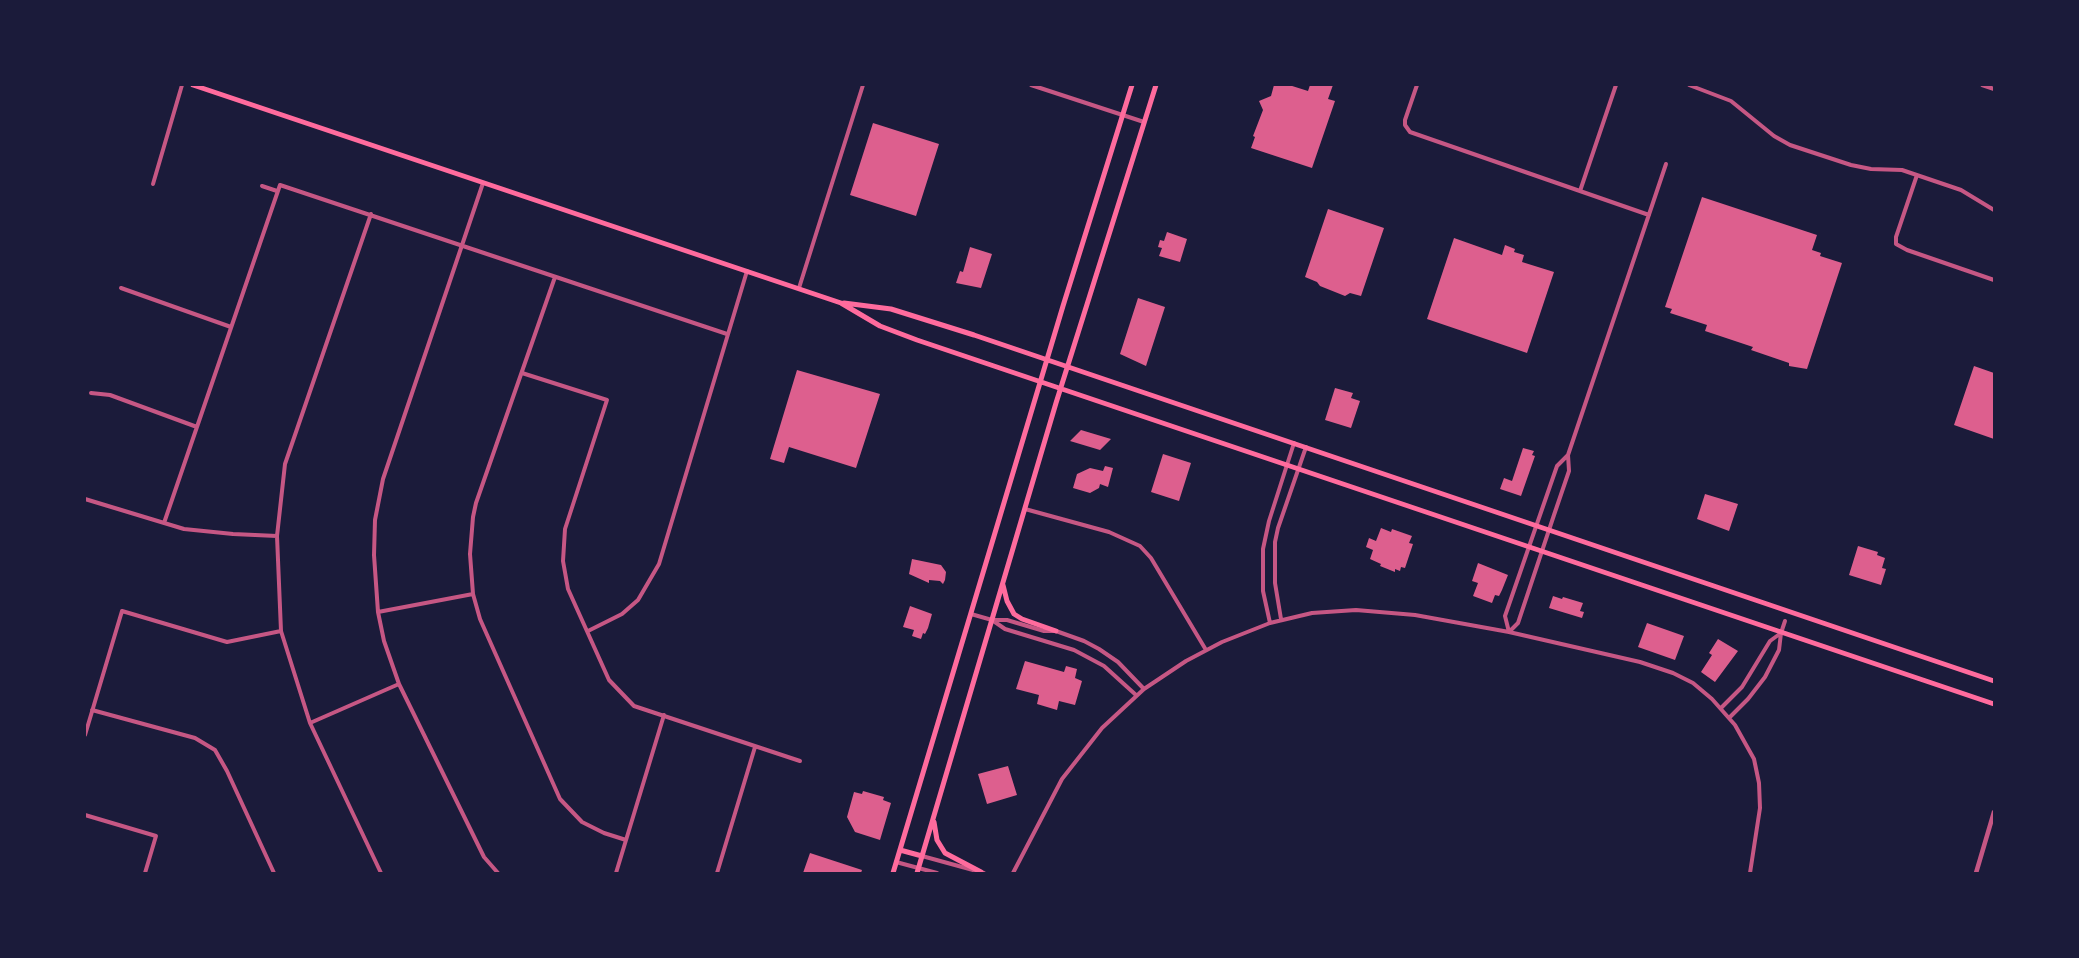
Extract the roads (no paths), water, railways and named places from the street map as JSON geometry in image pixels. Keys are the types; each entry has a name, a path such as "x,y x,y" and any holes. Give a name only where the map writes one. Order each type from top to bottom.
{"main road":[{"path":"194,85 799,288 841,303 880,326 1041,382 1994,704"},
{"path":"893,873 1047,360 1132,85"},
{"path":"918,871 1060,388 1156,85"},
{"path":"841,303 891,309 1047,360 1994,680"},
{"path":"1003,584 1007,601 1014,614 1022,619 1056,631"},
{"path":"934,816 935,832 945,853 982,873"},
{"path":"900,850 922,856"}],"street":[{"path":"154,184 182,85"},
{"path":"799,288 863,85"},
{"path":"1030,85 1144,122"},
{"path":"1418,85 1405,120 1406,129 1414,134 1649,215"},
{"path":"1580,191 1616,85"},
{"path":"1689,85 1731,101 1774,136 1790,145 1851,165 1870,169 1902,170 1961,190 1994,210"},
{"path":"1982,85 1994,89"},
{"path":"1510,632 1518,623 1569,471 1568,455 1666,164"},
{"path":"1917,175 1896,237 1896,244 1906,250 1994,280"},
{"path":"483,183 383,480 378,500 374,555 378,612 384,641 399,684 484,857 498,873"},
{"path":"164,523 280,185 372,214 727,334"},
{"path":"262,186 277,191"},
{"path":"372,214 285,464 277,536 281,631 310,723 381,873"},
{"path":"588,631 622,614 638,600 659,564 747,271"},
{"path":"555,277 479,493 473,517 470,554 473,594 480,620 560,799 582,822 604,833 626,840"},
{"path":"121,288 231,327"},
{"path":"522,373 607,400 565,529 563,561 568,589 610,680 634,706 800,761"},
{"path":"91,393 110,396 196,427"},
{"path":"1270,623 1264,591 1263,549 1269,522 1294,443"},
{"path":"1281,619 1275,583 1275,542 1306,447"},
{"path":"1510,632 1504,616 1556,466 1568,455"},
{"path":"85,499 194,530 277,536"},
{"path":"1025,508 1109,532 1140,546 1151,558 1206,650"},
{"path":"378,612 473,594"},
{"path":"1013,873 1062,779 1102,728 1144,689 1168,671 1206,650 1270,623 1281,619 1319,613 1356,610 1415,615 1510,632 1652,665 1693,683 1721,708 1740,731 1750,750 1759,783 1760,808 1750,873"},
{"path":"85,735 122,611 227,642 281,631"},
{"path":"971,614 992,620 1007,620 1044,631 1056,631 1084,641 1118,662 1144,689"},
{"path":"992,620 1005,629 1060,645 1084,655 1104,666 1136,696"},
{"path":"1729,718 1748,699 1765,677 1779,650 1781,633 1785,622"},
{"path":"1721,708 1742,687 1770,641 1781,633"},
{"path":"310,723 399,684"},
{"path":"92,710 195,738 215,750 227,771 274,873"},
{"path":"616,873 664,715"},
{"path":"717,873 755,747"},
{"path":"1976,873 1994,812"},
{"path":"85,815 156,836 145,873"},
{"path":"922,856 982,873"},
{"path":"896,862 918,871 937,873"}]}
